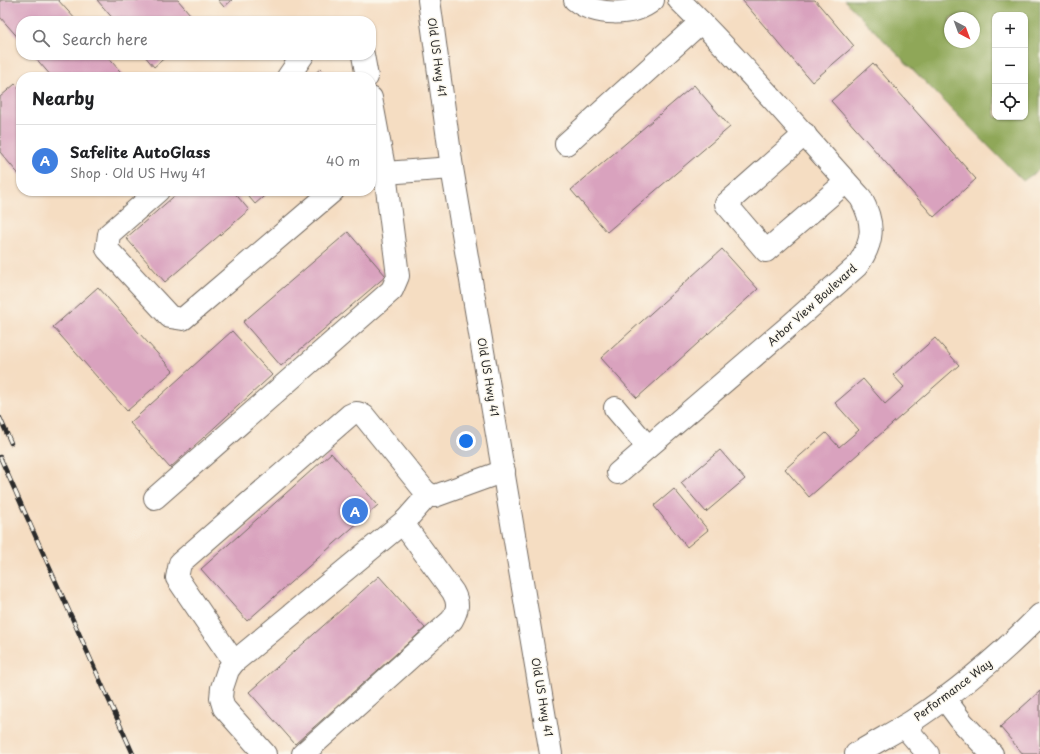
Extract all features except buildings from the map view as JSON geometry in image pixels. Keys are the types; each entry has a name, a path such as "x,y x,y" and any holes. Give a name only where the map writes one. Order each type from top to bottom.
{"street":[{"name":"Old US Hwy 41","path":"429,0 452,168 551,754"},
{"path":"574,0 599,12 632,11 648,4 653,0"},
{"name":"Arbor View Boulevard","path":"618,473 857,266 866,254 870,242 871,226 868,212 861,198 805,134 679,0"},
{"path":"566,144 701,22"},
{"path":"291,72 300,60"},
{"path":"364,60 366,72"},
{"path":"805,134 726,204 766,251 846,182"},
{"path":"155,498 392,290 398,276 378,175 376,153"},
{"path":"378,175 452,168"},
{"path":"152,196 108,234 107,249 170,317 183,320 328,196"},
{"path":"615,408 648,447"},
{"path":"234,662 177,578 180,563 350,414 358,412 364,416 424,490 429,494 435,496 504,471"},
{"path":"265,754 224,708 221,698 222,688 228,670 234,662 406,520 429,494"},
{"path":"303,754 452,620 456,613 458,607 457,600 407,529 406,520"},
{"name":"Performance Way","path":"856,754 904,726 975,676 1040,615"},
{"path":"944,698 962,722 992,754"},
{"path":"904,726 928,754"}],"green space":[{"path":"844,0 1040,0 1040,169 1023,181"}],"railway":[{"path":"0,418 11,443"},
{"path":"0,457 133,754"}],"place":[{"name":"Safelite AutoGlass","path":"355,511"}]}
